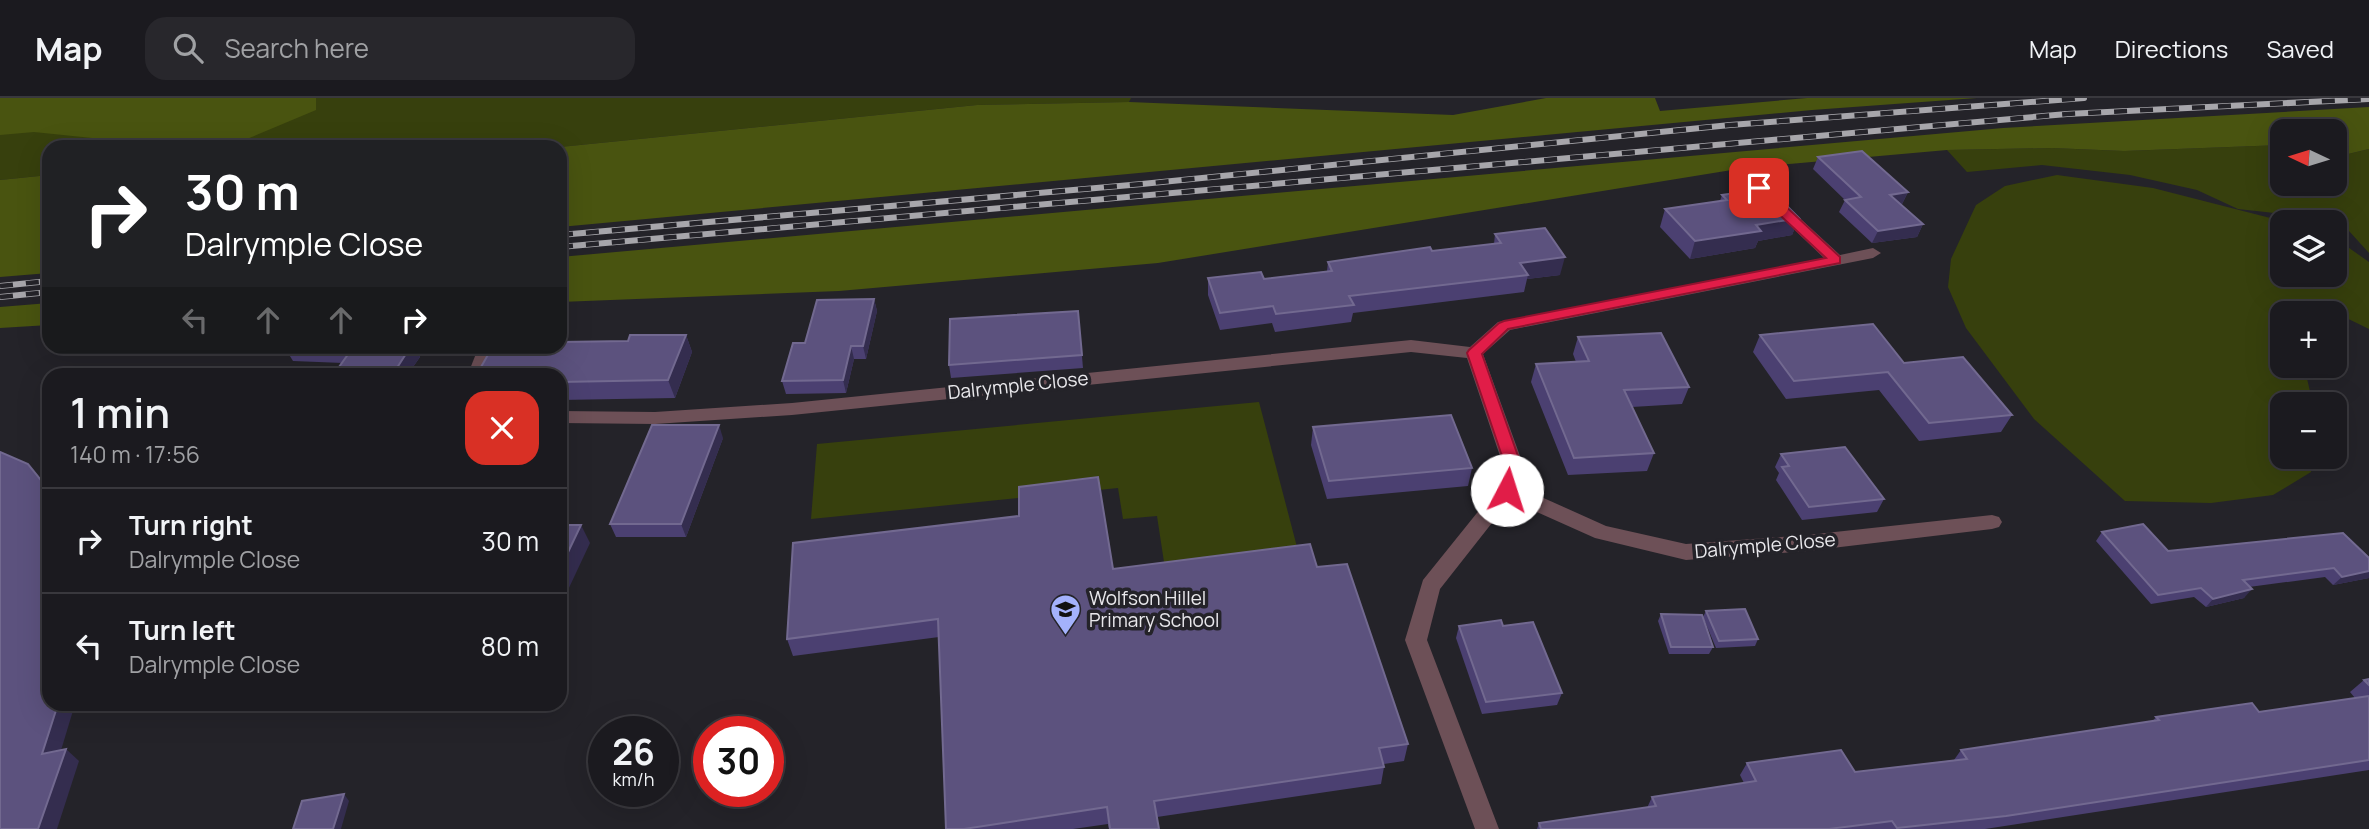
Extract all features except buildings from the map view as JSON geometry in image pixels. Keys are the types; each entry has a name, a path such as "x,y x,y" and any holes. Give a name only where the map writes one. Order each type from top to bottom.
{"street":[{"path":"1759,188 1836,260"},
{"path":"1487,829 1416,640 1430,586 1507,490 1510,456 1474,353 1504,326 1874,253"},
{"name":"Dalrymple Close","path":"567,417 655,418 792,410 1138,372 1411,346 1474,353"},
{"name":"Dalrymple Close","path":"1507,490 1602,533 1686,552 1807,543 1992,522"}],"green space":[{"path":"0,98 1131,98 1129,102 977,105 567,146 567,140 42,140 42,176 0,180"},
{"path":"0,98 316,98 316,110 245,140 111,140 34,132 0,135"},
{"path":"1546,98 1655,98 1660,111 1807,98 1977,98 1812,110 567,226 567,146 977,105 1129,102 1453,115"},
{"path":"2369,107 2369,149 2348,154 2347,119 2270,119 2270,145 2124,151 2052,148 1947,150 1744,168 1158,263 839,291 567,302 567,256 2003,128"},
{"path":"2270,145 2270,196 2347,196 2347,154 2369,149 2369,253 2347,229 2347,210 2270,210 2270,212 2238,209 2197,190 2130,175 2042,165 1967,172 1947,150 2052,148 2124,151"},
{"path":"2057,175 2153,188 2270,218 2270,287 2347,287 2347,246 2369,262 2369,329 2347,318 2347,301 2270,301 2270,378 2307,378 2310,392 2270,392 2270,469 2312,469 2311,472 2273,495 2211,503 2125,501 2034,419 1966,328 1948,287 1951,259 1976,205 2005,186"},
{"path":"42,176 42,274 0,277 0,180"},
{"path":"42,304 42,325 0,328 0,307"},
{"path":"1259,402 1297,547 1164,562 1157,516 1123,519 1118,488 811,519 817,444"}],"railway":[{"path":"567,234 1142,184 1730,125 2084,98"},
{"path":"567,246 2067,114 2369,99"},
{"path":"0,286 42,282"},
{"path":"0,297 42,293"}],"place":[{"name":"Wolfson Hillel Primary School","path":"1066,636"}],"route":[{"path":"1507,490 1510,456 1474,353 1504,326 1836,260 1759,188"}]}
